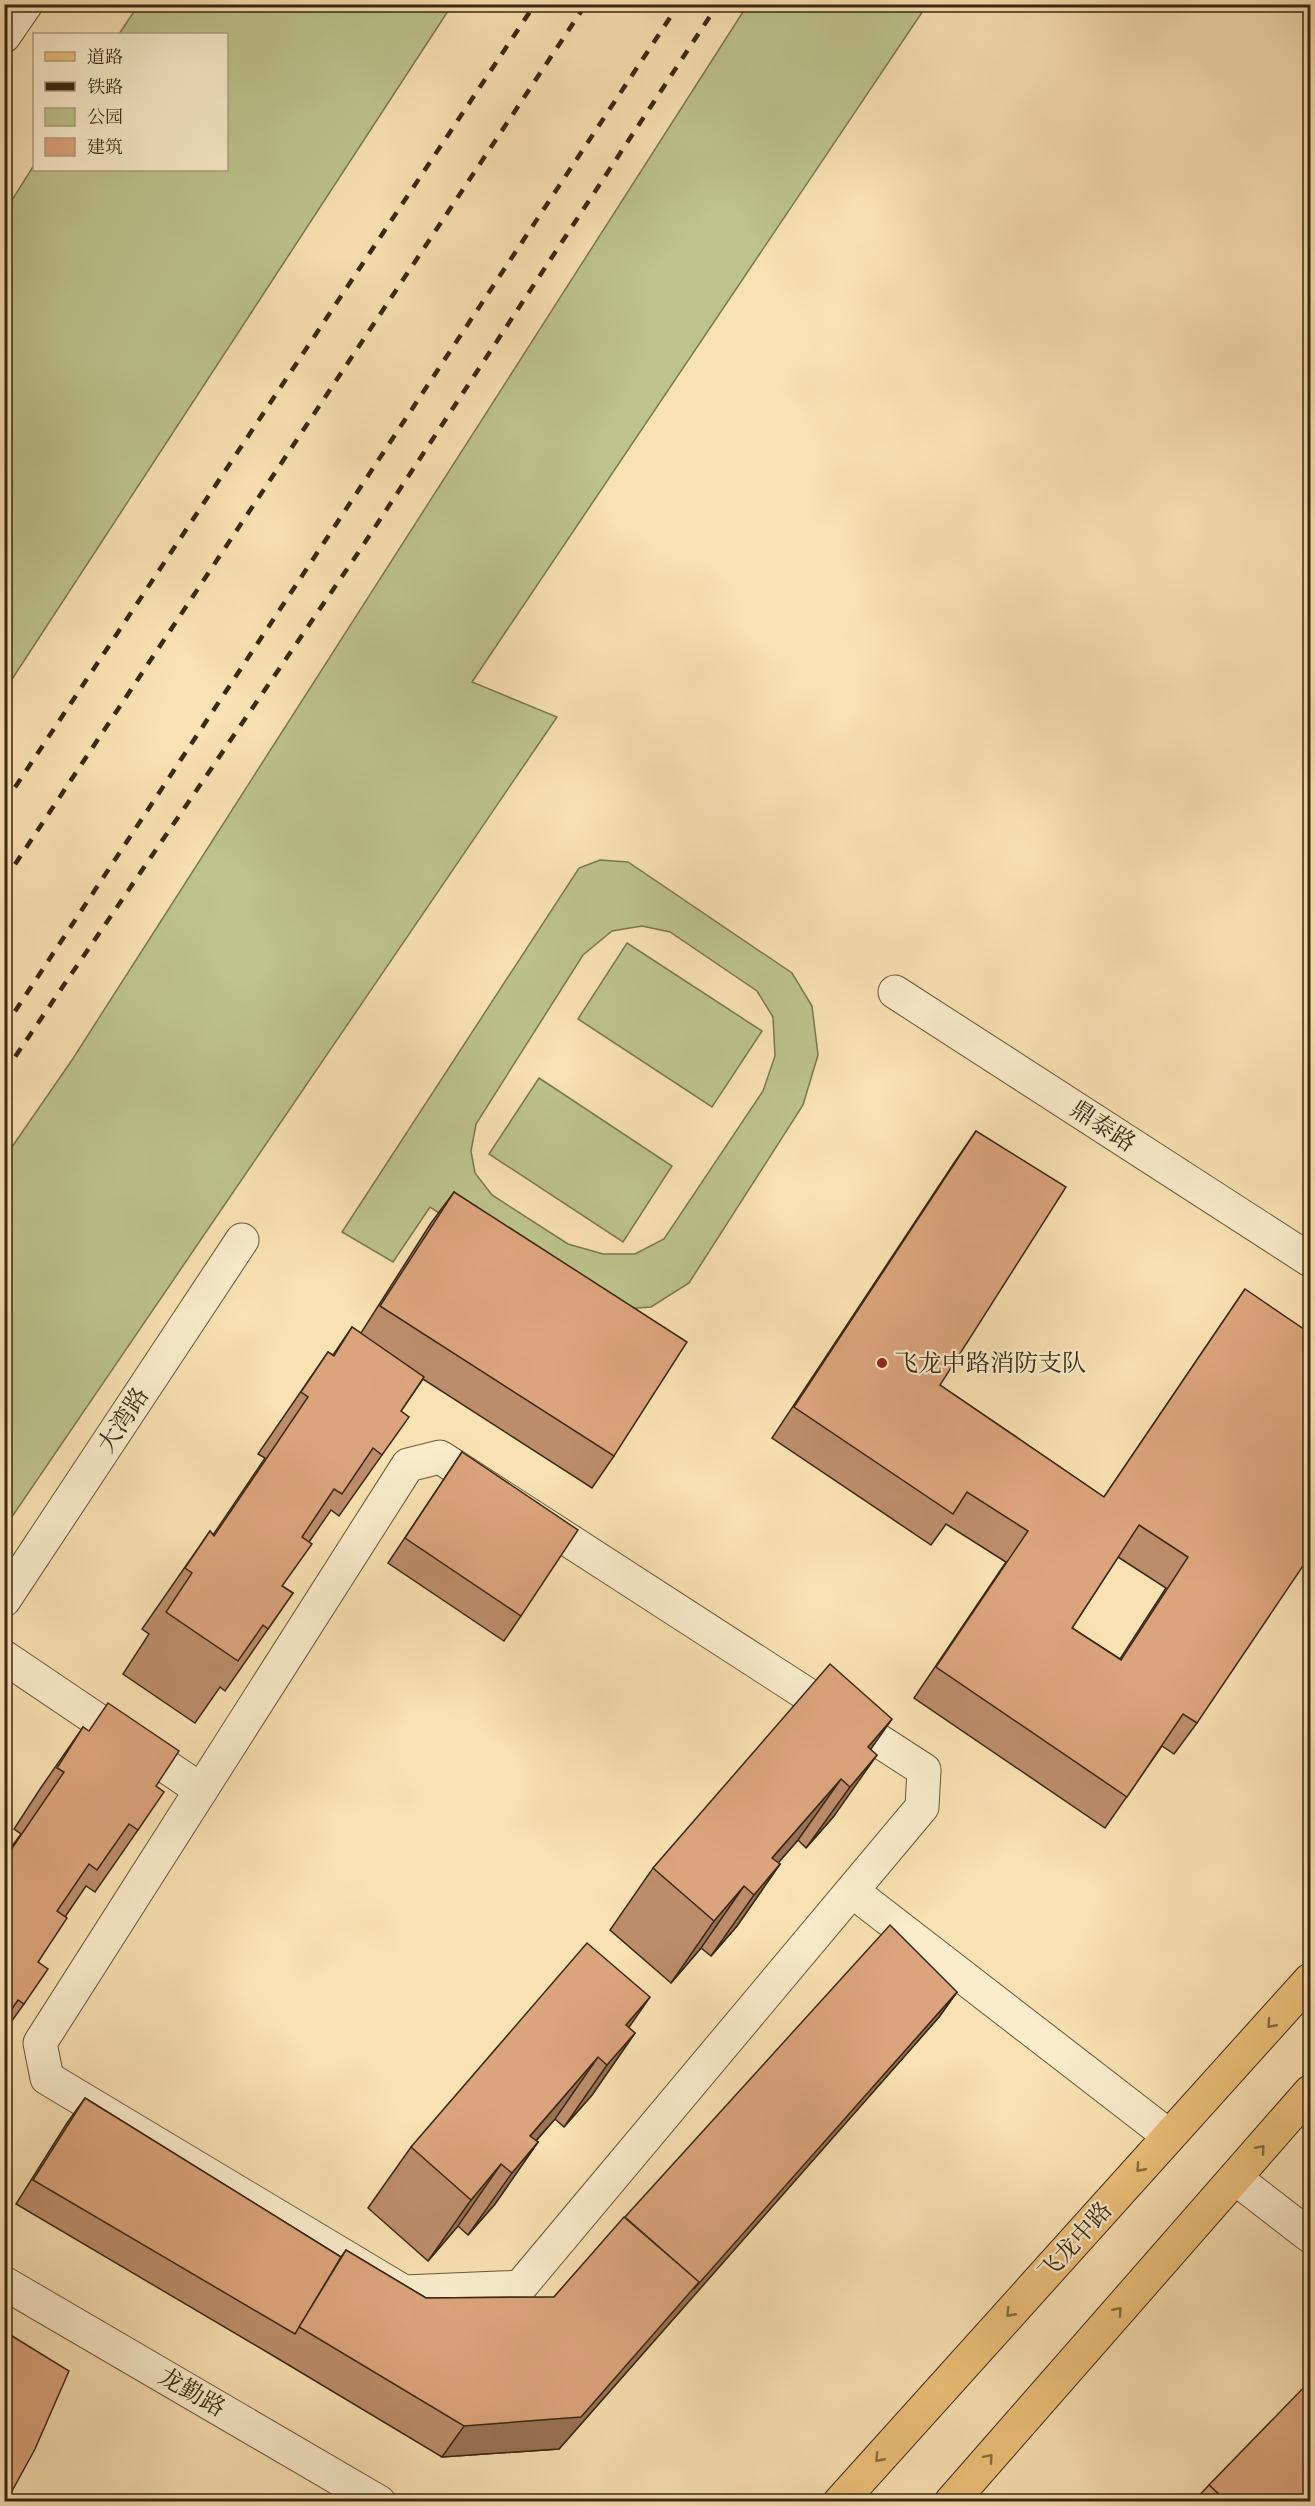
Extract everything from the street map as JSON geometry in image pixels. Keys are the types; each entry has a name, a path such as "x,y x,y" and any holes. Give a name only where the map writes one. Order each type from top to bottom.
{"main road":[{"name":"飞龙中路","path":"840,2502 1311,1980"},
{"path":"951,2502 1311,2092"}],"street":[{"path":"4,36 26,4"},
{"name":"鼎泰路","path":"895,992 1311,1260"},
{"name":"大湾路","path":"4,1600 242,1240"},
{"path":"440,1457 924,1770 922,1807 520,2287 404,2292 47,2078 40,2043 201,1790 408,1466 440,1457"},
{"path":"4,1657 201,1790"},
{"path":"852,1891 1169,2136"},
{"path":"1235,2178 1311,2236"},
{"name":"龙勤路","path":"4,2283 379,2502"}],"green space":[{"path":"139,4 452,5 5,690 5,211 33,167 33,171 228,171 228,33 120,33"},
{"path":"748,4 927,5 472,682 557,717 5,1527 5,1157 72,1060"},
{"path":"600,860 628,862 792,973 812,1006 818,1055 803,1105 689,1283 651,1307 610,1310 568,1297 430,1207 393,1262 342,1232 579,868","holes":["642,926 670,932 757,991 773,1017 775,1056 763,1091 664,1239 635,1254 603,1254 568,1244 492,1195 475,1173 471,1151 476,1124 583,955 612,931"]},
{"path":"627,943 762,1031 712,1107 578,1019"},
{"path":"539,1078 672,1166 623,1242 489,1154"}],"building":[{"path":"976,1131 1066,1187 940,1385 1104,1497 1245,1289 1311,1334 1311,1554 1197,1723 1183,1714 1127,1797 936,1667 1028,1531 967,1492 953,1514 794,1407","holes":["1139,1525 1188,1557 1121,1660 1072,1628"]},
{"path":"454,1192 687,1342 614,1456 380,1306"},
{"path":"352,1327 424,1377 401,1411 409,1417 382,1455 373,1448 342,1494 334,1489 302,1537 312,1544 282,1586 293,1593 268,1629 263,1625 238,1661 166,1612 192,1573 185,1568 210,1531 214,1536 308,1397 301,1392 328,1352 334,1356"},
{"path":"462,1452 578,1530 521,1616 405,1538"},
{"path":"830,1664 892,1719 868,1747 877,1755 850,1787 841,1779 772,1858 780,1864 754,1895 744,1886 714,1921 653,1868"},
{"path":"108,1703 179,1751 156,1786 164,1792 138,1830 129,1824 97,1870 89,1864 57,1911 67,1918 38,1962 48,1969 24,2004 18,2000 4,2020 4,1860 64,1772 57,1768 83,1727 89,1731"},
{"path":"890,1925 957,1992 694,2289 699,2282 625,2217"},
{"path":"587,1943 650,1997 626,2025 635,2033 607,2065 598,2057 530,2136 538,2142 512,2173 501,2164 471,2200 411,2147"},
{"path":"85,2098 341,2257 295,2334 33,2180"},
{"path":"624,2217 699,2282 581,2417 464,2426 299,2327 346,2250 426,2298 554,2297"},
{"path":"4,2331 69,2371 35,2449 6,2502 4,2502"},
{"path":"1311,2380 1311,2502 1227,2502 1209,2485"},
{"path":"1209,2485 1227,2502 1193,2502"}],"railway":[{"path":"4,804 535,4"},
{"path":"4,881 586,4"},
{"path":"4,1028 679,4"},
{"path":"4,1073 358,553 718,4"}],"place":[{"name":"飞龙中路消防支队","path":"882,1363"}]}
